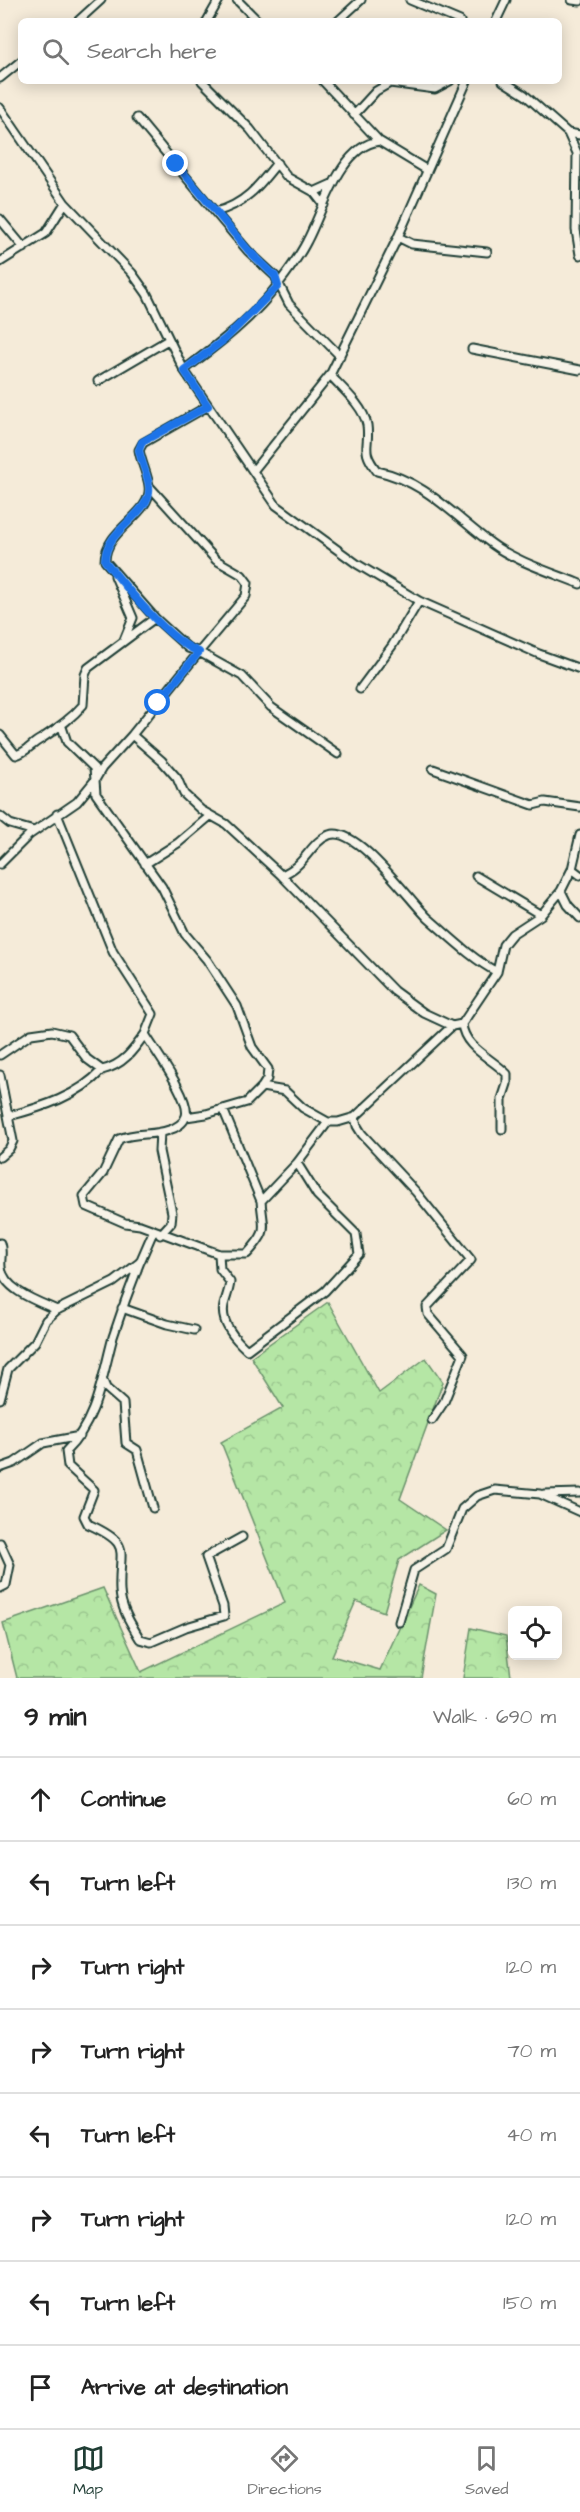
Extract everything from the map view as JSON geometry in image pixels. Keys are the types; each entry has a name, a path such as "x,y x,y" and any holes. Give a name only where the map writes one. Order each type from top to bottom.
{"street":[{"path":"81,18 101,0"},
{"path":"209,18 219,0"},
{"path":"237,0 255,18"},
{"path":"341,18 361,0"},
{"path":"410,0 453,18"},
{"path":"497,18 506,0"},
{"path":"572,0 580,1"},
{"path":"0,78 18,63"},
{"path":"205,84 250,129 287,177 314,192 324,205"},
{"path":"326,84 379,141 427,170"},
{"path":"354,115 376,91 388,84"},
{"path":"398,84 435,89 444,84"},
{"path":"253,471 330,375 398,237 462,84"},
{"path":"507,84 525,95 568,133 577,153 576,230 580,255"},
{"path":"0,108 65,203 132,273 147,294 184,370 276,505 315,535 419,601 539,654 580,669"},
{"path":"137,118 248,250 275,276 289,304 340,356"},
{"path":"568,133 580,135"},
{"path":"184,370 225,339 278,286 306,243 334,183 360,148 379,141"},
{"path":"215,212 233,207 256,190 277,163"},
{"path":"314,192 334,183"},
{"path":"0,262 46,233 65,203"},
{"path":"0,219 24,248"},
{"path":"398,237 412,244 487,252"},
{"path":"98,381 168,340"},
{"path":"472,349 580,370"},
{"path":"330,375 349,395 367,423 366,453 377,471 392,474 436,497 494,545 580,584"},
{"path":"0,864 34,831 77,802 102,768 132,735 246,596 248,583 242,575 216,560 150,487 139,450 142,442 208,406"},
{"path":"150,487 145,504 111,538 105,550 105,561 155,618 188,648 242,676 271,707 338,754"},
{"path":"113,571 133,618 124,640"},
{"path":"360,689 392,646 419,601"},
{"path":"0,735 16,754 25,752 39,740 62,727 83,705 85,675 88,668 155,618"},
{"path":"62,727 67,742 94,768 96,794 162,886 185,934 207,960 237,1006 252,1047 268,1069 267,1079 262,1087 247,1102 186,1117 178,1126 160,1132 131,1134 119,1139 103,1173 88,1188 84,1196 86,1206 100,1214 219,1254 247,1254 258,1242 266,1223 261,1201 223,1109"},
{"path":"132,735 162,761 177,778 184,794 210,816 226,824 281,875 394,991 424,1013 452,1026"},
{"path":"433,769 532,805 545,802 580,807"},
{"path":"9,1116 55,1102 85,1085 102,1070 114,1067 129,1056 145,1034 153,1014 112,952 57,814"},
{"path":"0,816 10,824 34,831"},
{"path":"146,864 178,843 210,816"},
{"path":"281,875 294,870 323,839 331,834 340,834 374,856 427,917 497,972"},
{"path":"502,1129 502,1099 507,1084 507,1074 469,1042 463,1032 462,1024 497,972 503,945 512,934 541,915 561,891 572,869 580,835"},
{"path":"572,869 580,875"},
{"path":"476,876 541,915"},
{"path":"561,891 568,905 580,918"},
{"path":"262,1087 285,1091 303,1108 328,1122 356,1117 452,1026 462,1024"},
{"path":"0,1055 31,1034 52,1030 69,1035 87,1059 102,1070"},
{"path":"145,1034 186,1103 186,1117"},
{"path":"0,1075 13,1142 9,1149 0,1156"},
{"path":"356,1117 357,1126 362,1134 416,1192 471,1260 427,1307 428,1314 463,1355 444,1402 432,1420"},
{"path":"261,1201 297,1163 328,1122"},
{"path":"160,1132 159,1151 172,1213 171,1222 157,1233 140,1262 122,1308 103,1381 82,1436 66,1451 68,1466 94,1490 84,1516 88,1524 113,1536 122,1552 120,1592 124,1610 140,1639 151,1642 186,1627 224,1616 214,1577 206,1557 242,1537"},
{"path":"219,1254 220,1269 230,1282 224,1307 227,1324 232,1336 247,1350 325,1291 359,1254 356,1234 317,1195 297,1163"},
{"path":"0,1243 3,1252 1,1267 4,1276 27,1297 57,1310"},
{"path":"0,1399 2,1380 16,1358 35,1342 46,1320 57,1310 114,1282 140,1262"},
{"path":"122,1308 167,1324 194,1330"},
{"path":"103,1381 106,1388 123,1403 126,1443 136,1450 153,1508"},
{"path":"0,1468 14,1462 43,1443 82,1436"},
{"path":"399,1622 414,1570 446,1549 462,1509 477,1496 495,1490 540,1494 580,1492"},
{"path":"540,1494 580,1512"},
{"path":"0,1543 10,1565 6,1585 0,1588"}],"green space":[{"path":"328,1302 379,1393 426,1358 443,1382 400,1499 446,1530 399,1560 384,1612 356,1601 332,1656 380,1670 419,1585 436,1594 421,1678 17,1678 3,1623 103,1588 141,1672 285,1603 221,1442 283,1408 251,1357"},
{"path":"471,1628 506,1636 511,1677 529,1678 463,1678"}],"route":[{"path":"158,703 199,652 188,648 155,618 105,561 105,550 111,538 145,504 150,487 142,468 139,450 142,442 208,406 184,370 225,339 278,286 275,276 248,250 176,164"}]}
